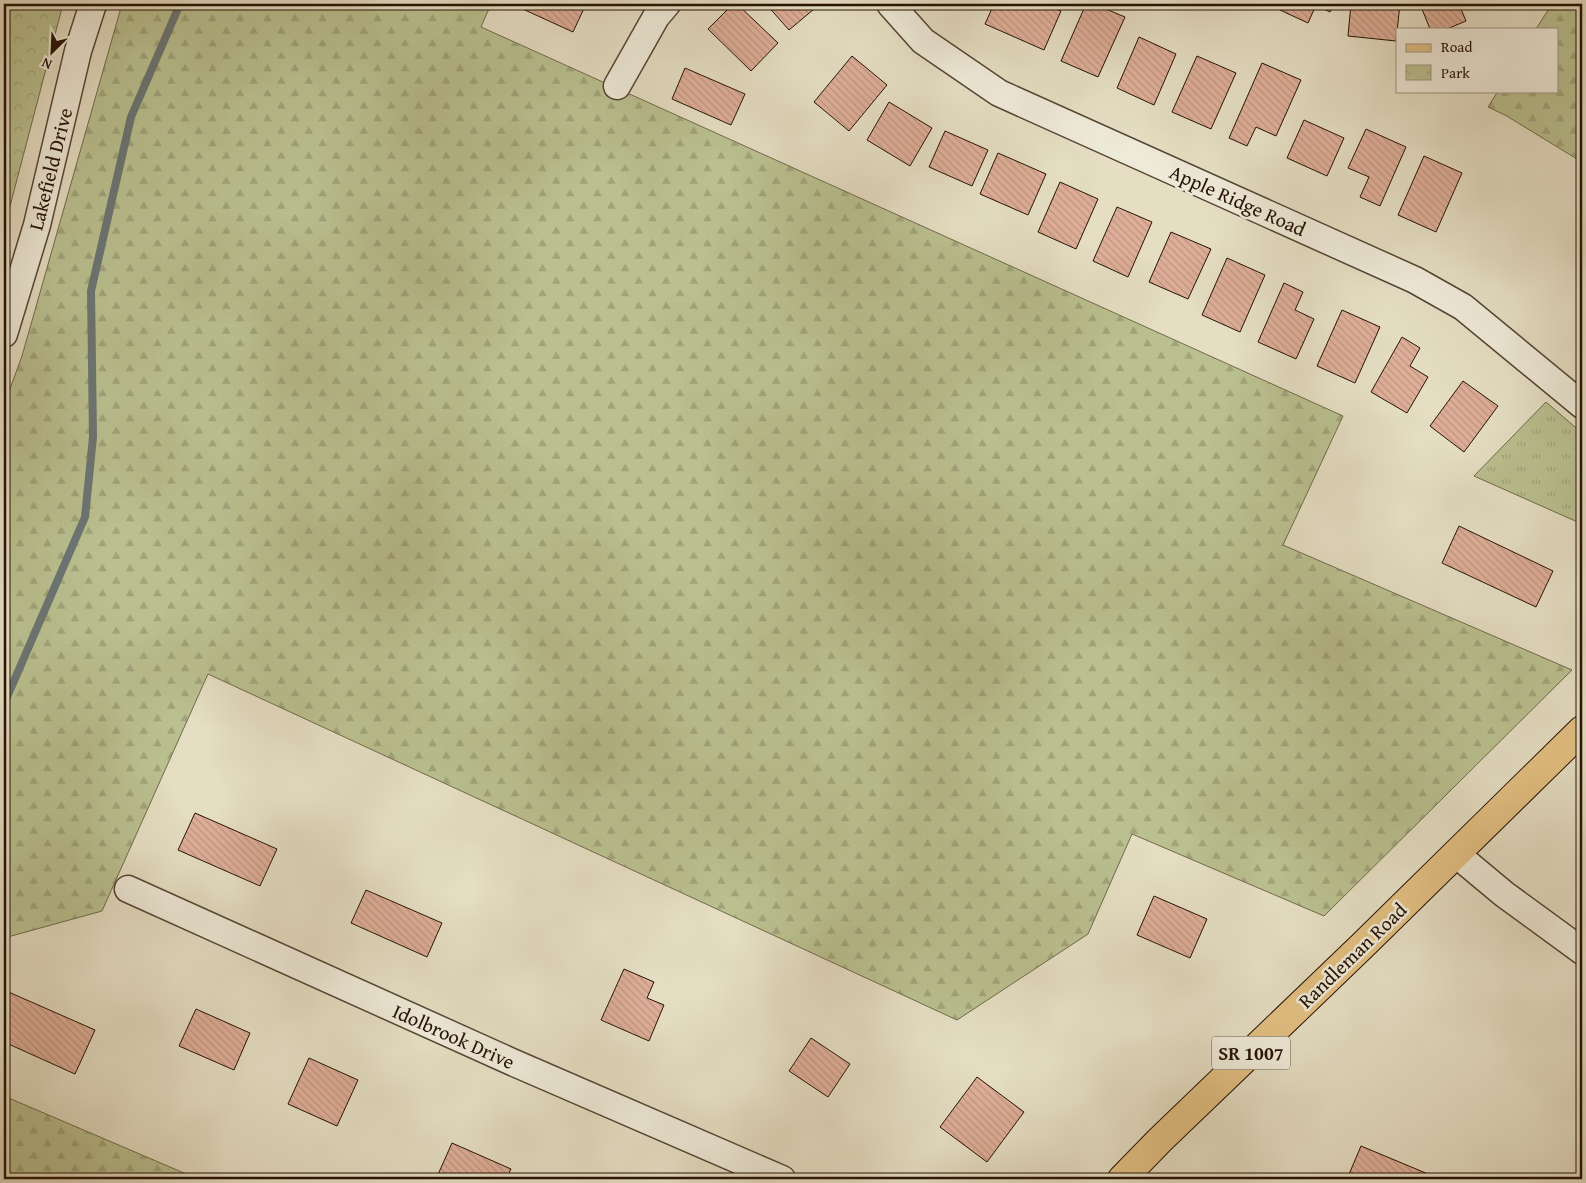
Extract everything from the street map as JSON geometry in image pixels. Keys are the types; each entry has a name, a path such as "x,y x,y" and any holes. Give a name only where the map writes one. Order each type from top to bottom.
{"main road":[{"name":"Randleman Road","path":"1122,1179 1582,730"}],"street":[{"name":"Lakefield Drive","path":"4,334 37,225 78,51 92,4"},
{"path":"617,86 656,17 667,4"},
{"name":"Apple Ridge Road","path":"890,4 922,41 999,93 1415,280 1463,307 1582,405"},
{"path":"1456,854 1504,894 1582,951"},
{"name":"Idolbrook Drive","path":"128,889 512,1062 782,1179"}],"green space":[{"path":"4,4 63,4 4,229"},
{"path":"122,4 491,4 481,27 1343,416 1283,545 1572,670 1324,916 1132,834 1088,934 957,1020 208,674 102,911 4,938 4,405 22,356"},
{"path":"1552,4 1582,4 1582,162 1505,115 1488,107 1497,92 1558,92 1558,28 1537,28"},
{"path":"1546,402 1582,433 1582,524 1474,476"},
{"path":"4,1096 198,1179 4,1179"}],"building":[{"path":"514,4 586,4 573,32"},
{"path":"733,4 737,4 778,43 751,71 708,29"},
{"path":"766,4 820,4 789,30"},
{"path":"994,4 1045,4 1061,11 1044,50 985,24"},
{"path":"1086,4 1094,4 1125,17 1098,77 1061,61"},
{"path":"1282,4 1334,4 1330,12 1316,5 1308,23 1280,10"},
{"path":"1351,4 1400,4 1396,41 1348,36"},
{"path":"1420,4 1459,4 1466,21 1449,28 1430,28"},
{"path":"1139,37 1176,54 1154,105 1117,88"},
{"path":"852,56 887,85 849,131 814,102"},
{"path":"1197,56 1236,73 1211,129 1172,112"},
{"path":"1262,63 1301,80 1276,136 1256,127 1247,146 1229,138"},
{"path":"685,68 745,94 731,125 672,99"},
{"path":"889,102 932,128 910,166 867,140"},
{"path":"1304,120 1344,138 1327,176 1287,158"},
{"path":"1366,129 1406,147 1380,206 1360,197 1369,177 1348,168"},
{"path":"945,131 988,150 972,186 929,167"},
{"path":"998,153 1046,174 1028,215 980,194"},
{"path":"1424,156 1462,173 1436,232 1398,215"},
{"path":"1060,182 1098,199 1076,249 1038,232"},
{"path":"1117,207 1152,222 1128,277 1093,261"},
{"path":"1171,232 1211,249 1188,299 1149,282"},
{"path":"1227,258 1265,275 1240,332 1202,315"},
{"path":"1284,283 1303,292 1295,310 1314,319 1296,359 1258,342"},
{"path":"1342,310 1380,327 1355,383 1317,366"},
{"path":"1402,337 1420,348 1410,366 1428,377 1407,413 1371,392"},
{"path":"1463,381 1498,406 1464,452 1430,426"},
{"path":"1459,526 1553,571 1536,607 1442,563"},
{"path":"195,813 277,849 260,886 178,850"},
{"path":"366,890 442,923 427,957 351,923"},
{"path":"1154,896 1207,919 1190,958 1137,935"},
{"path":"624,969 654,982 647,998 664,1005 649,1041 601,1020"},
{"path":"4,990 95,1030 75,1074 4,1042"},
{"path":"196,1009 250,1033 234,1070 179,1046"},
{"path":"811,1038 850,1064 828,1097 789,1071"},
{"path":"309,1058 358,1080 337,1126 288,1104"},
{"path":"977,1077 1024,1112 987,1162 940,1127"},
{"path":"452,1143 511,1169 506,1179 436,1179"},
{"path":"1361,1146 1440,1179 1347,1179"}],"waterway":[{"path":"4,704 85,517 93,437 91,291 131,117 180,4"}]}
